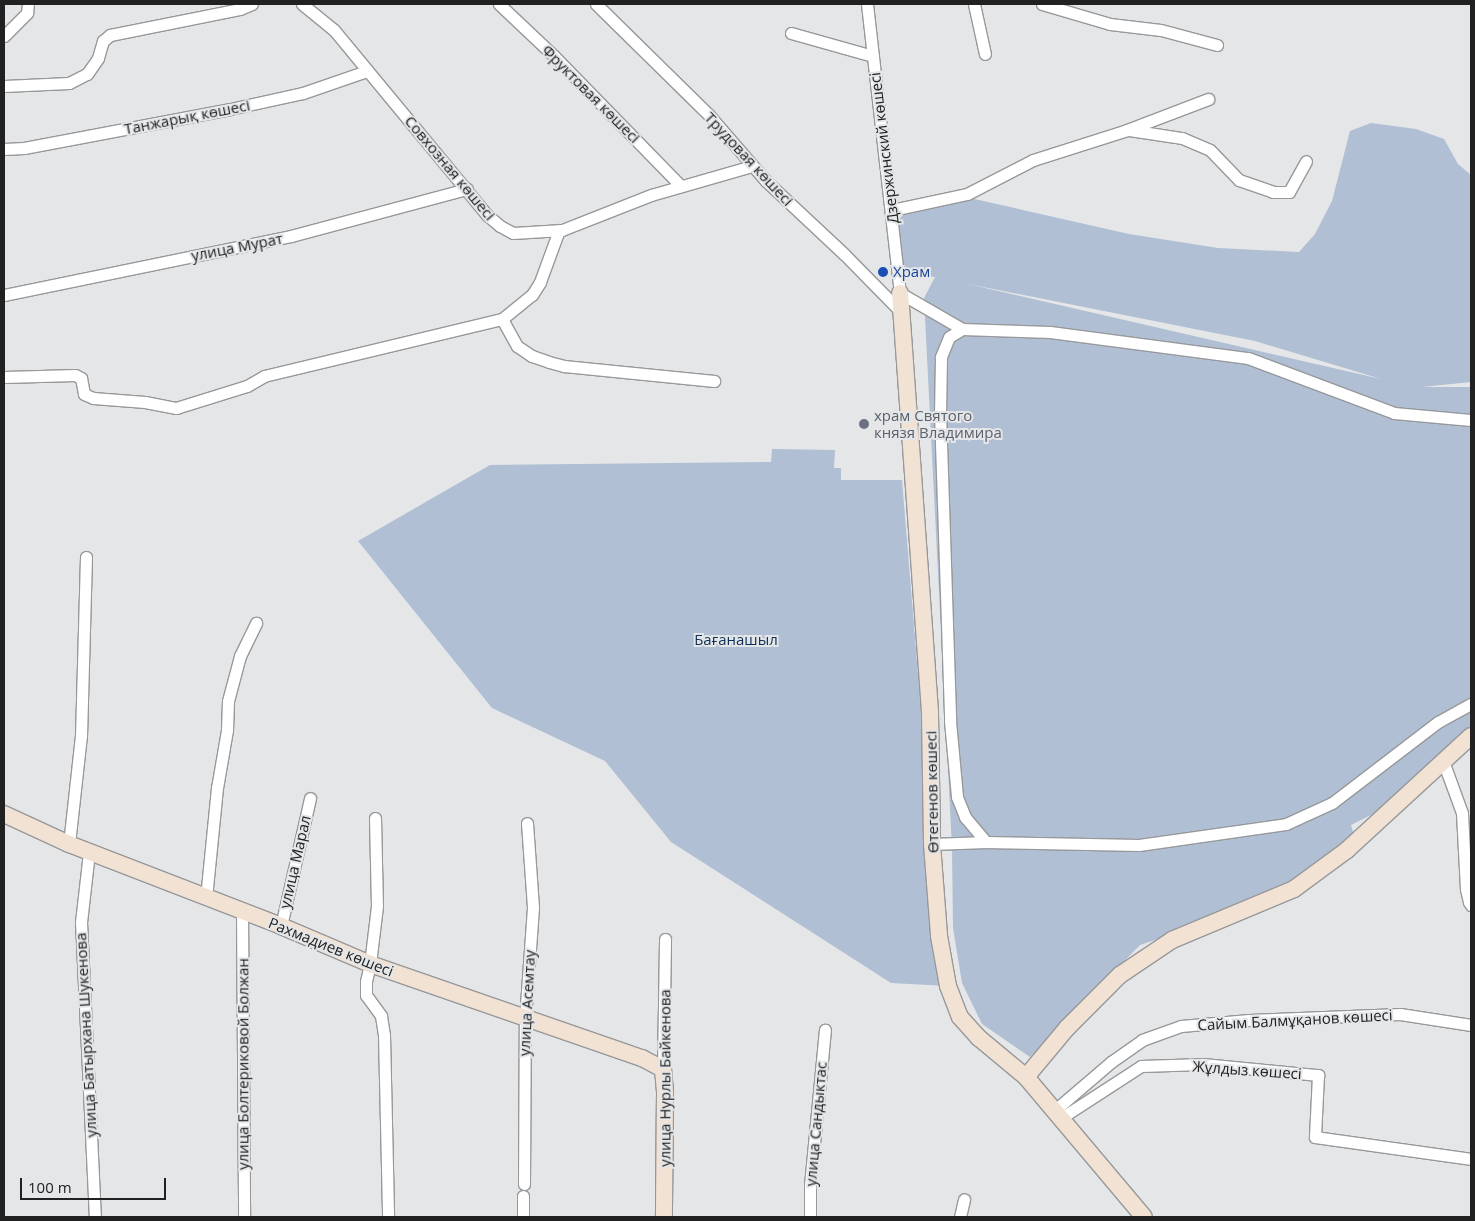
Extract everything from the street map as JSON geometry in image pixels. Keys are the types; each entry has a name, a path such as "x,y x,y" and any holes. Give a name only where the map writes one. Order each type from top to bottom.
{"street":[{"path":"4,36 27,13 28,4"},
{"path":"4,86 69,83 87,74 98,58 103,41 110,35 240,9 252,4"},
{"name":"Совхозная көшесі","path":"302,4 334,30 468,189 487,215 500,226 513,233 559,230 651,195 752,166"},
{"name":"Фруктовая көшесі","path":"498,4 554,56 682,186"},
{"name":"Трудовая көшесі","path":"596,4 709,115 752,166 902,312"},
{"name":"Дзержинский көшесі","path":"867,4 900,293"},
{"path":"974,4 985,54"},
{"path":"1042,4 1110,24 1161,30 1217,45"},
{"path":"791,33 873,56"},
{"name":"Танжарық көшесі","path":"4,150 24,148 230,109 303,93 367,71"},
{"path":"892,210 967,194 1033,160 1128,130 1208,98"},
{"path":"1128,130 1182,138 1210,150 1239,180 1273,192 1289,192 1306,161"},
{"name":"улица Мурат","path":"4,295 291,236 468,189"},
{"path":"4,378 75,375 82,378 84,394 93,398 145,402 176,408 247,386 264,376 502,319 532,295 540,282 559,230"},
{"path":"900,293 962,328 1050,332 1248,358 1394,413 1471,420"},
{"name":"Өтегенов көшесі","path":"900,293 930,714 932,844 941,945 948,986 960,1017 979,1038 1026,1077 1144,1217"},
{"path":"502,319 517,346 532,356 564,366 714,381"},
{"path":"962,328 949,337 941,357 940,413 950,721 957,797 964,817 986,842"},
{"path":"69,844 81,736 86,557"},
{"path":"206,898 217,788 227,730 228,701 240,656 256,623"},
{"path":"932,844 986,842 1139,845 1286,824 1332,803 1438,722 1471,704"},
{"path":"1026,1077 1067,1028 1120,975 1172,940 1294,889 1347,850 1471,736"},
{"path":"1443,761 1462,813 1466,889 1468,902 1471,905"},
{"name":"улица Марал","path":"281,926 310,798"},
{"name":"Рахмадиев көшесі","path":"4,814 69,844 281,926 370,964 642,1058 663,1068"},
{"path":"375,818 377,906 366,982 366,995 381,1016 384,1035 388,1217"},
{"name":"улица Асемтау","path":"524,1184 525,1019 532,907 527,823"},
{"name":"улица Батырхана Шукенова","path":"89,852 81,922 95,1217"},
{"name":"улица Болтериковой Болжан","path":"242,911 244,1217"},
{"name":"улица Нурлы Байкенова","path":"664,1217 665,1093 663,1068 665,939"},
{"name":"Сайым Балмұқанов көшесі","path":"1058,1114 1111,1062 1142,1040 1181,1026 1249,1020 1400,1014 1471,1025"},
{"name":"улица Сандыктас","path":"810,1217 810,1185 825,1030"},
{"name":"Жұлдыз көшесі","path":"1058,1114 1141,1066 1203,1064 1318,1075 1315,1137 1471,1159"},
{"path":"523,1196 523,1217"},
{"path":"960,1217 964,1199"}],"green space":[{"path":"1371,123 1416,129 1444,139 1458,164 1471,175 1471,382 1422,387 1471,387 1471,742 1403,799 1351,825 1356,842 1247,909 1140,945 1030,1057 982,1024 962,983 953,928 952,848 924,298 935,277 900,273 898,219 910,210 970,198 1129,234 1218,248 1299,252 1315,234 1332,201 1350,131","holes":["965,283 1255,341 1381,379"]},
{"name":"Бағанашыл","path":"772,449 835,450 834,468 841,468 841,480 902,480 932,844 948,986 891,983 671,842 605,761 492,708 358,541 490,465 771,462"}],"place":[{"name":"Храм","path":"883,272"},
{"name":"храм Святого князя Владимира","path":"864,424"}]}
